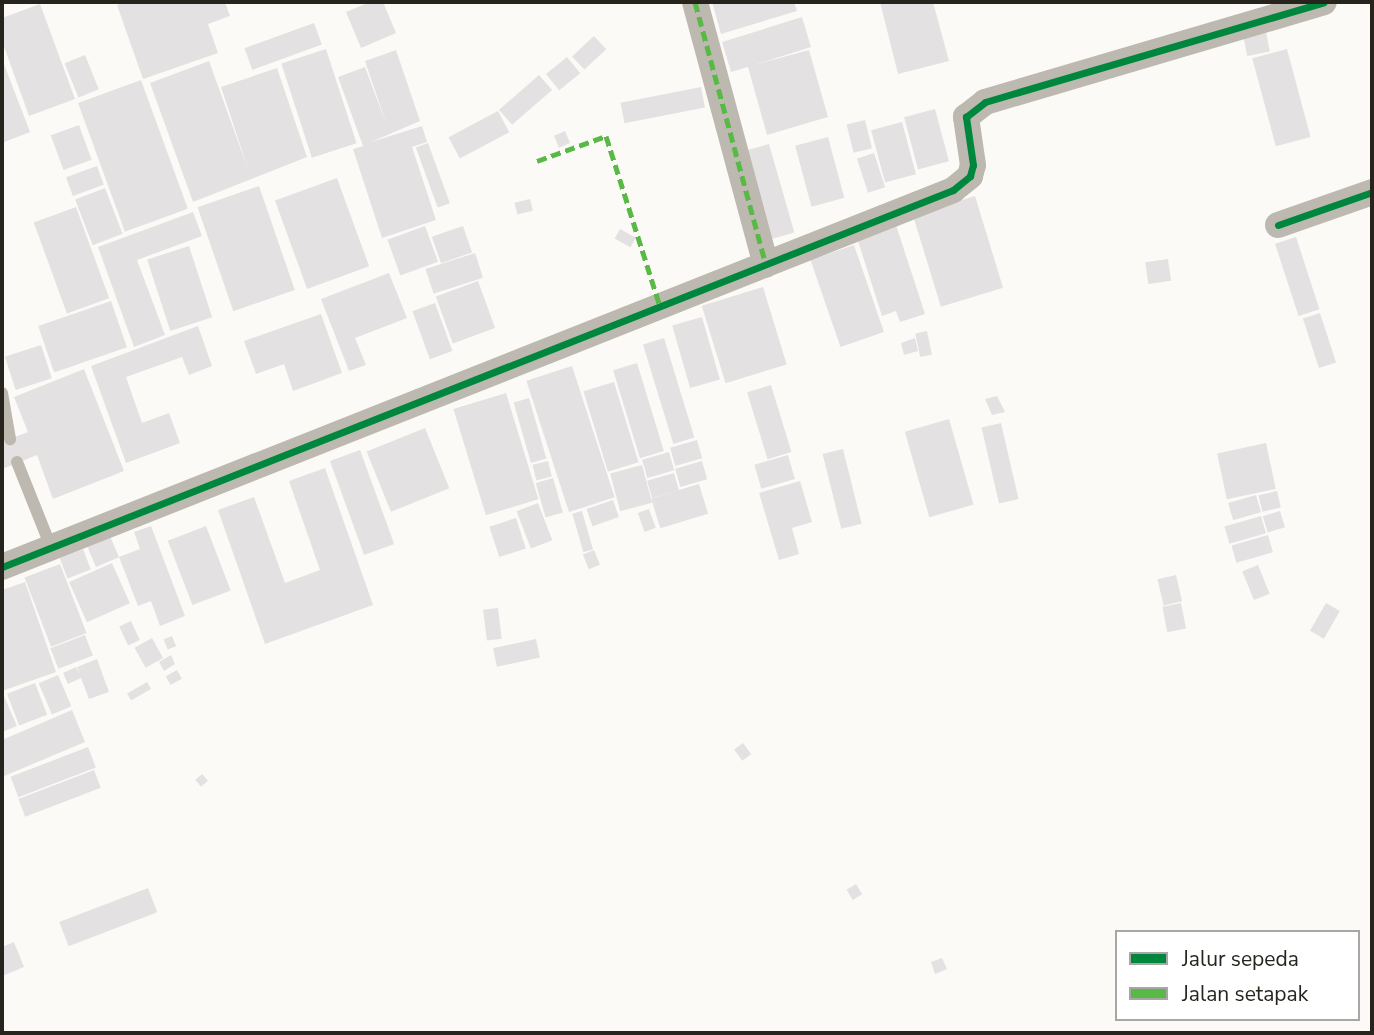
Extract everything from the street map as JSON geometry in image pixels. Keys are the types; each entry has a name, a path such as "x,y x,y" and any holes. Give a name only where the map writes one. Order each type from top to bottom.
{"street":[{"path":"695,2 766,265"},
{"path":"2,567 766,265 963,184 973,165 966,117 985,102 1315,3"},
{"path":"1278,225 1372,192"}],"lane":[{"path":"2,394 10,439"},
{"path":"17,463 51,547"}],"building":[{"path":"126,2 225,2 230,16 208,24 218,53 143,79 117,5"},
{"path":"370,2 383,2 396,33 361,48 346,12"},
{"path":"712,2 794,2 797,11 721,34"},
{"path":"880,2 933,2 949,61 898,74"},
{"path":"40,4 75,99 29,116 2,41 2,18"},
{"path":"802,17 811,47 754,65 809,50 828,117 767,135 748,67 731,72 722,42"},
{"path":"314,23 322,45 252,70 244,48"},
{"path":"1265,27 1270,52 1247,56 1242,31"},
{"path":"594,36 606,49 584,70 572,56"},
{"path":"326,49 357,143 312,158 281,64"},
{"path":"1287,49 1311,137 1276,146 1252,58"},
{"path":"396,50 420,121 371,142 422,126 427,142 412,147 436,220 382,238 353,149 363,146 338,77 365,67 387,126 365,61"},
{"path":"85,55 99,89 78,98 65,63"},
{"path":"567,57 580,73 559,90 546,74"},
{"path":"2,59 30,132 2,143"},
{"path":"209,61 248,169 221,87 277,68 307,157 193,202 150,83"},
{"path":"539,75 552,90 512,125 499,110"},
{"path":"141,80 188,209 125,232 78,103"},
{"path":"701,87 705,108 625,123 621,103"},
{"path":"935,109 949,161 918,169 904,117"},
{"path":"498,111 509,132 460,158 449,137"},
{"path":"865,120 872,148 854,153 847,125"},
{"path":"902,122 916,174 885,182 871,130"},
{"path":"79,125 92,160 63,170 51,135"},
{"path":"565,131 570,143 559,148 554,136"},
{"path":"828,137 844,198 811,207 795,146"},
{"path":"428,143 450,203 438,208 416,147"},
{"path":"769,144 794,232 762,242 736,153"},
{"path":"874,153 885,187 868,193 857,159"},
{"path":"97,166 104,185 73,196 66,177"},
{"path":"337,178 369,266 307,289 275,201"},
{"path":"259,186 295,290 233,311 198,207"},
{"path":"105,188 123,234 93,245 75,199"},
{"path":"975,196 1003,288 941,307 913,215"},
{"path":"530,199 533,211 517,215 514,203"},
{"path":"76,207 109,298 67,314 34,222"},
{"path":"193,212 202,236 137,260 165,335 134,347 98,247"},
{"path":"896,225 925,314 900,322 896,311 882,316 857,238"},
{"path":"425,226 438,262 400,275 387,240"},
{"path":"463,226 472,252 441,263 432,237"},
{"path":"620,229 636,238 630,247 615,239"},
{"path":"1296,237 1319,309 1299,316 1275,244"},
{"path":"854,245 884,332 840,347 811,260"},
{"path":"189,246 212,317 170,331 147,260"},
{"path":"475,253 483,278 434,294 426,269"},
{"path":"1168,259 1171,281 1148,284 1145,262"},
{"path":"389,273 407,318 355,338 366,365 349,371 321,299"},
{"path":"478,281 495,328 453,343 436,296"},
{"path":"763,287 787,364 725,383 702,306"},
{"path":"111,301 127,347 54,372 38,326"},
{"path":"435,303 452,351 430,359 412,311"},
{"path":"1320,313 1336,362 1319,368 1303,319"},
{"path":"321,314 342,373 293,391 284,364 256,374 244,341"},
{"path":"702,317 720,379 690,388 672,326"},
{"path":"198,326 212,366 189,375 182,357 126,377 142,423 169,413 180,443 126,463 91,366"},
{"path":"927,331 932,354 920,357 915,333"},
{"path":"664,338 694,437 673,444 643,344"},
{"path":"915,338 918,351 904,355 901,343"},
{"path":"41,345 52,378 16,390 5,357"},
{"path":"637,363 664,451 640,458 613,370"},
{"path":"572,366 615,497 569,512 526,381"},
{"path":"84,369 124,471 53,499 37,455 2,469 2,442 28,432 14,397"},
{"path":"614,382 639,462 608,472 583,391"},
{"path":"771,385 791,452 768,459 747,392"},
{"path":"506,393 538,499 486,515 453,409"},
{"path":"997,396 1005,412 992,415 985,399"},
{"path":"529,398 546,459 531,463 514,402"},
{"path":"949,419 974,505 929,517 905,432"},
{"path":"1001,423 1019,499 999,503 982,427"},
{"path":"425,428 449,488 391,512 367,452"},
{"path":"697,440 702,458 675,466 670,448"},
{"path":"1266,443 1276,489 1227,499 1217,453"},
{"path":"843,449 862,524 841,529 823,454"},
{"path":"360,450 394,544 364,555 330,461"},
{"path":"669,452 674,470 647,478 642,460"},
{"path":"788,455 795,479 761,489 754,465"},
{"path":"548,461 552,477 536,480 532,465"},
{"path":"702,461 707,479 680,487 675,469"},
{"path":"642,465 652,503 620,511 610,474"},
{"path":"325,468 373,605 265,644 218,510 254,497 285,583 320,570 289,481"},
{"path":"674,473 679,490 652,498 647,481"},
{"path":"553,478 563,513 546,518 536,483"},
{"path":"800,481 812,522 792,528 799,554 779,560 759,493"},
{"path":"699,484 708,514 660,528 651,499"},
{"path":"1277,491 1281,508 1262,512 1258,495"},
{"path":"1256,495 1261,512 1233,520 1228,503"},
{"path":"613,500 619,517 592,526 587,509"},
{"path":"538,503 552,540 531,549 517,511"},
{"path":"649,509 656,528 645,532 638,513"},
{"path":"582,511 593,549 583,552 572,514"},
{"path":"1280,511 1285,527 1268,533 1263,516"},
{"path":"1261,516 1266,533 1229,544 1224,526"},
{"path":"516,518 526,548 499,557 489,527"},
{"path":"151,526 185,616 160,626 151,601 138,606 119,557 140,549 134,532"},
{"path":"206,526 231,590 192,605 168,541"},
{"path":"1268,535 1273,552 1236,563 1231,545"},
{"path":"110,536 119,557 96,567 87,546"},
{"path":"83,549 91,570 68,578 60,558"},
{"path":"594,550 600,565 589,569 583,554"},
{"path":"112,563 130,603 87,622 69,582"},
{"path":"60,564 87,633 51,647 25,578"},
{"path":"1258,565 1270,594 1254,600 1242,571"},
{"path":"1176,575 1182,601 1164,606 1157,579"},
{"path":"25,582 56,672 2,691 2,590"},
{"path":"1181,603 1186,629 1167,632 1162,607"},
{"path":"1326,603 1340,611 1324,639 1310,631"},
{"path":"498,608 502,639 487,641 483,610"},
{"path":"131,621 140,640 128,646 119,626"},
{"path":"85,635 93,656 58,669 50,648"},
{"path":"172,636 176,646 168,650 164,639"},
{"path":"152,638 163,658 146,668 135,648"},
{"path":"536,639 540,658 497,667 493,648"},
{"path":"171,655 175,664 164,671 159,662"},
{"path":"97,659 109,692 89,699 81,678 68,684 63,673 76,667 80,675 77,667"},
{"path":"177,670 182,679 170,685 166,676"},
{"path":"58,675 71,706 52,715 39,683"},
{"path":"147,682 151,689 131,700 127,694"},
{"path":"35,683 47,715 19,725 7,694"},
{"path":"4,696 17,726 2,732 2,697"},
{"path":"72,710 85,742 2,777 2,740"},
{"path":"743,743 751,754 742,761 734,749"},
{"path":"88,747 96,768 18,797 11,777"},
{"path":"94,770 101,788 25,817 18,799"},
{"path":"202,774 208,781 201,787 195,780"},
{"path":"856,884 862,894 853,900 847,890"},
{"path":"148,888 157,912 69,946 59,922"},
{"path":"14,942 24,967 2,976 2,947"},
{"path":"942,958 947,969 935,974 931,962"}],"marked path":[{"path":"695,2 766,265"},
{"path":"537,161 606,136 660,306"}],"cycle path":[{"path":"2,567 953,190 970,176 973,165 966,117 985,102 1324,2"},
{"path":"1278,225 1372,192"}]}
